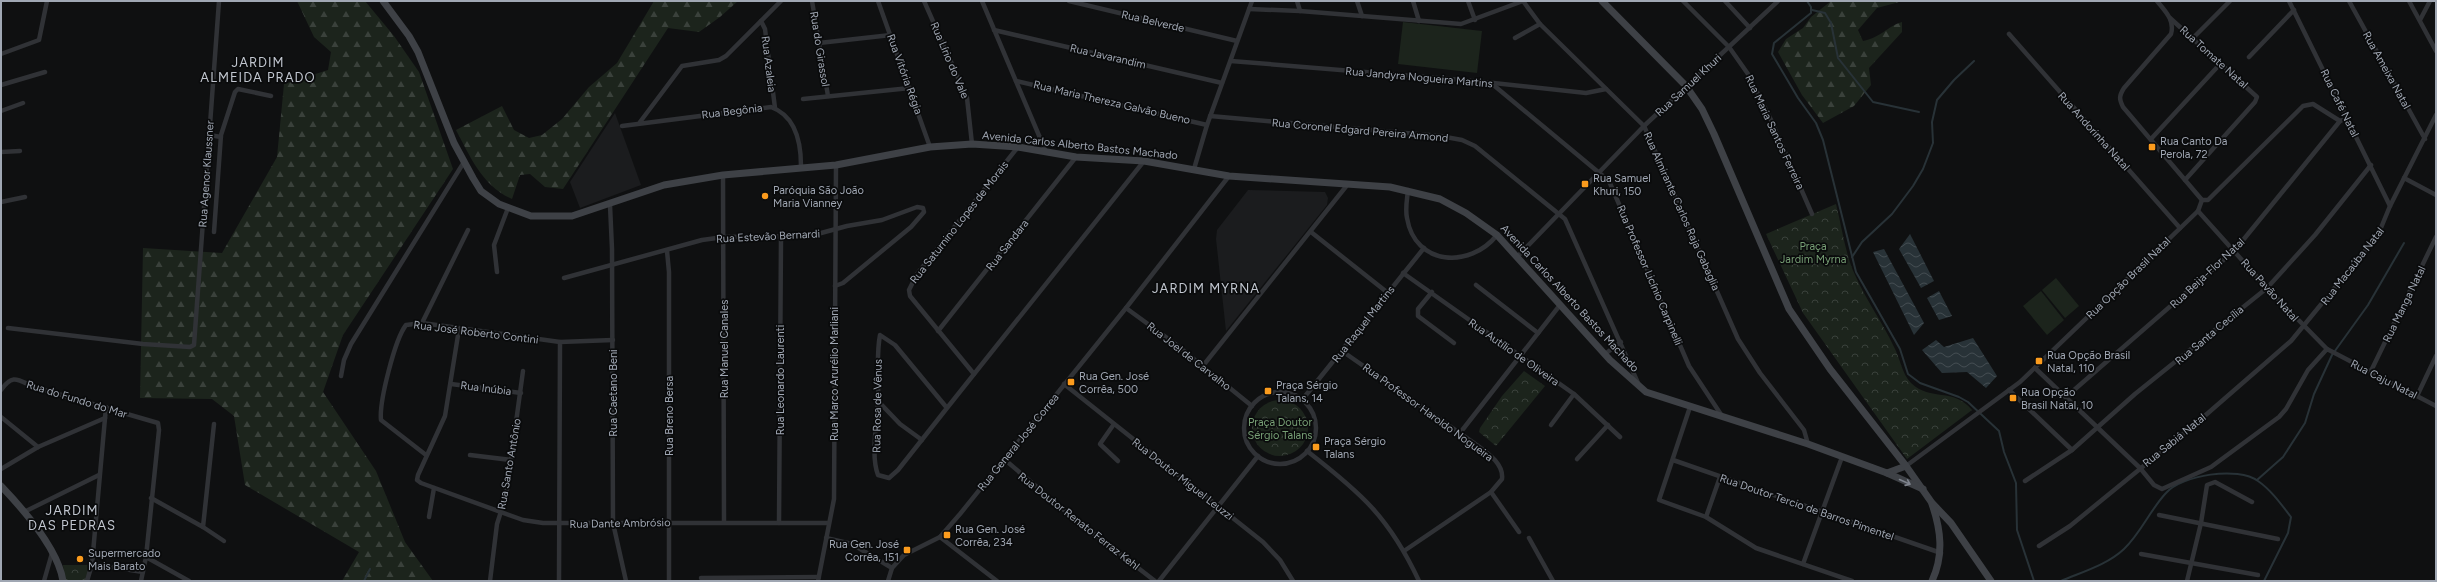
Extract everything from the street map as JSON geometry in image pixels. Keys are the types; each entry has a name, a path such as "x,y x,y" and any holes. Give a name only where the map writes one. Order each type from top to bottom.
{"street":[{"path":"1,54 39,40 48,1"},
{"name":"Rua Agenor Klaussner","path":"8,328 143,344 192,346 195,338 219,1"},
{"name":"Avenida Carlos Alberto Bastos Machado","path":"383,1 418,52 464,162 481,190 499,204 531,216 561,217 610,205 664,185 724,175 801,166 836,165 930,147 972,144 1018,147 1076,158 1144,161 1229,176 1390,187 1408,190 1440,199 1466,213 1496,235 1605,354 1646,392 1808,444 1887,473 1923,489"},
{"path":"640,122 682,66 719,60 726,56 781,1"},
{"name":"Rua do Girassol","path":"812,1 828,96"},
{"name":"Rua Vitória Régia","path":"878,1 930,147"},
{"name":"Rua Lírio do Vale","path":"924,1 967,98 972,144"},
{"path":"982,1 1046,152"},
{"name":"Rua Belverde","path":"1069,1 1237,41"},
{"path":"1194,169 1207,124 1252,1"},
{"path":"1297,1 1300,11"},
{"path":"1357,1 1362,16"},
{"path":"1413,1 1419,21"},
{"path":"1468,1 1475,20"},
{"path":"1249,9 1300,11 1461,24 1523,1"},
{"name":"Rua Almirante Carlos Raja Gabaglia","path":"1523,1 1540,24 1644,126 1738,339 1760,373 1804,430 1808,444"},
{"path":"1602,1 1686,86 1702,109 1789,309 1830,369 1906,466 1932,504 1937,520 1941,553 1932,581"},
{"name":"Rua Maria Santos Ferreira","path":"1683,1 1729,47 1748,74 1758,92 1812,214"},
{"path":"1725,1 1750,28"},
{"name":"Rua Samuel Khuri","path":"1517,257 1644,126 1778,1"},
{"name":"Rua Tomate Natal","path":"2157,1 2170,18 2256,96 2255,102 2185,180"},
{"path":"2193,38 2230,1"},
{"name":"Rua Café Natal","path":"2290,1 2390,206"},
{"name":"Rua Ameixa Natal","path":"2349,1 2425,139"},
{"path":"2409,1 2436,51"},
{"path":"2420,20 2430,1"},
{"path":"2249,57 2294,10"},
{"path":"2170,18 2173,27 2171,34 2120,94 2123,107 2202,200 2208,200 2285,122 2308,104 2318,106 2340,121 2348,118"},
{"name":"Rua Azaleia","path":"761,21 765,29 775,108"},
{"path":"1515,38 1540,24"},
{"name":"Rua Javarandim","path":"994,30 1222,83"},
{"name":"Rua Andorinha Natal","path":"2009,34 2180,228"},
{"path":"819,44 891,35"},
{"name":"Rua Jandyra Nogueira Martins","path":"1230,61 1491,83 1586,93 1606,89"},
{"path":"2151,139 2221,63"},
{"path":"1,85 44,72"},
{"name":"Rua Maria Thereza Galvão Bueno","path":"1016,81 1207,124"},
{"name":"Rua Professor Licínio Carpinelli","path":"1491,83 1609,181 1689,366 1723,416"},
{"path":"803,99 910,88"},
{"path":"214,232 221,137 235,92 238,90 270,96"},
{"path":"1,111 23,103"},
{"name":"Rua Begônia","path":"622,126 640,122 766,106 775,108 796,128 801,166"},
{"name":"Rua Macaúba Natal","path":"2304,327 2378,235 2390,206 2436,115"},
{"name":"Rua Coronel Edgard Pereira Armond","path":"1210,116 1433,136 1462,140 1486,154 1560,213 1572,233 1639,386"},
{"name":"Rua Beija-Flor Natal","path":"2066,397 2234,250 2340,121"},
{"path":"209,135 221,137"},
{"name":"Rua Saturnino Lopes de Morais","path":"974,374 910,296 909,290 911,283 1018,147"},
{"path":"1,152 20,151"},
{"name":"Rua Sandara","path":"938,332 1076,158"},
{"name":"Rua Rosa de Vênus","path":"947,408 895,345 880,335 877,365 878,401 876,459 878,475 885,478 893,476 1144,161"},
{"path":"341,376 344,360 351,344 464,162"},
{"name":"Rua Marco Arurélio Marliani","path":"818,579 829,523 834,487 834,230 836,165"},
{"name":"Rua Santa Cecília","path":"2025,481 2072,450 2096,427 2267,288 2315,235 2371,165"},
{"name":"Rua Manuel Canales","path":"724,175 724,522"},
{"name":"Rua General José Correa","path":"888,581 892,568 910,551 940,537 1126,308 1229,176"},
{"path":"2404,178 2436,196"},
{"path":"1202,367 1348,184"},
{"path":"1408,190 1407,219 1414,236 1424,248 1442,257 1460,258 1484,248 1496,235"},
{"path":"1,202 25,197"},
{"name":"Rua Opção Brasil Natal","path":"1906,466 1969,422 2035,368 2198,211 2202,200"},
{"name":"Rua Caetano Beni","path":"610,205 613,340 613,523 626,581"},
{"name":"Rua Estevão Bernardi","path":"564,278 702,240 724,237 781,238 810,236 882,220 917,207 924,210 911,227 843,283 835,286"},
{"path":"497,272 494,245 508,208"},
{"name":"Rua Pavão Natal","path":"2198,211 2304,327 2332,352"},
{"path":"422,324 468,230"},
{"path":"1311,232 1388,292"},
{"name":"Rua Manga Natal","path":"2371,371 2436,237"},
{"name":"Rua Leonardo Laurenti","path":"779,523 781,238"},
{"name":"Rua Raquel Martins","path":"1302,400 1424,248"},
{"name":"Rua Breno Bersa","path":"667,250 669,272 669,581"},
{"name":"Rua Autílio de Oliveira","path":"1403,273 1432,292 1574,394 1620,437"},
{"path":"1476,285 1538,333"},
{"path":"1432,292 1418,309 1418,316 1454,343"},
{"path":"1460,433 1560,304"},
{"name":"Rua Joel de Carvalho","path":"1126,308 1252,406"},
{"name":"Rua José Roberto Contini","path":"426,455 382,422 380,416 386,382 404,328 408,324 422,324 560,342"},
{"name":"Rua Sabiá Natal","path":"2038,546 2070,526 2274,357 2304,327"},
{"path":"426,455 443,423 451,384 459,329"},
{"path":"559,581 558,524 560,342 613,340"},
{"path":"1605,354 1621,342"},
{"path":"2035,368 2140,468 2154,485 2162,489 2222,460 2286,409 2308,370 2327,349"},
{"name":"Rua Professor Haroldo Nogueira","path":"1342,350 1483,449 1498,464 1502,479 1491,492 1404,551"},
{"name":"Rua Caju Natal","path":"2332,352 2436,406"},
{"path":"2417,396 2436,356"},
{"name":"Rua Santo Antônio","path":"490,581 497,524 502,512 512,460 524,371"},
{"name":"Rua do Fundo do Mar","path":"1,390 8,381 14,379 158,423 159,430 151,498"},
{"name":"Rua Inúbia","path":"451,384 521,393"},
{"name":"Rua Doutor Miguel Leuzzi","path":"1064,384 1218,508 1263,542 1280,560 1293,581"},
{"path":"2009,390 2072,450"},
{"path":"1274,393 1289,393 1302,400 1310,410 1315,421 1313,440 1307,451 1298,459 1286,463 1274,463 1258,456 1249,447 1245,435 1244,423 1252,406 1264,396 1274,393"},
{"path":"1551,425 1574,394"},
{"path":"878,401 900,424 922,440"},
{"path":"86,581 92,564 98,475 106,407"},
{"path":"1690,407 1659,500 1706,517 1740,540 1756,548 1852,581"},
{"path":"1,417 38,447"},
{"path":"1,469 38,447 105,418"},
{"path":"203,527 214,424"},
{"path":"1114,424 1100,443 1118,461"},
{"path":"1578,460 1608,425"},
{"path":"1307,451 1362,495 1382,517 1404,551 1419,581"},
{"name":"Rua Dante Ambrósio","path":"426,455 418,480 434,488 531,522 558,524 724,522 829,523"},
{"path":"470,456 512,460"},
{"path":"1159,581 1258,456"},
{"path":"1803,564 1842,457"},
{"name":"Rua Doutor Renato Ferraz Kehl","path":"1004,459 1065,511 1155,581"},
{"name":"Rua Doutor Tercio de Barros Pimentel","path":"1673,460 1941,553"},
{"path":"1887,473 1906,466"},
{"path":"24,512 98,475"},
{"path":"1706,517 1720,477"},
{"path":"2187,581 2201,523 2205,488 2210,482 2215,482 2252,502"},
{"path":"1,486 24,512 52,553 61,571 63,581"},
{"path":"430,517 434,488"},
{"path":"1491,492 1519,532"},
{"path":"142,581 146,556 151,498 203,527 224,541"},
{"path":"1932,504 1951,523 1991,581"},
{"path":"2159,515 2278,539"},
{"path":"940,537 997,581"},
{"path":"826,538 852,544 892,568"},
{"path":"1529,538 1553,581"},
{"path":"44,581 52,553"},
{"path":"2141,554 2258,575"},
{"path":"146,556 189,581"},
{"path":"92,564 144,572"},
{"path":"701,578 818,579"}],"shaded area":[{"path":"615,113 641,185 580,208 570,182"},
{"path":"1248,190 1325,192 1328,198 1327,205 1226,331 1216,239 1217,230"}],"green space":[{"path":"297,1 365,1 394,36 419,72 453,169 343,335 323,392 376,471 405,542 433,581 342,581 359,552 245,485 234,416 212,399 140,398 143,248 222,253 277,157 284,84 328,70 331,52 314,37"},
{"path":"654,1 738,1 720,17 699,32 668,28 563,189 545,187 530,174 520,175 512,199 493,186 472,160 456,130 502,106 514,130 529,138 542,135 562,119 589,87 617,63"},
{"path":"1831,1 1903,1 1877,8 1858,30 1863,41 1875,37 1902,22 1902,32 1869,68 1871,85 1854,106 1823,123 1802,95 1778,52 1786,39 1803,28 1811,17"},
{"path":"1403,22 1482,31 1477,73 1398,64"},
{"name":"Praça Jardim Myrna","path":"1836,204 1846,249 1852,267 1859,284 1890,338 1903,371 1908,379 1919,389 1934,394 1950,396 1965,403 1972,410 1907,459 1803,313 1766,234"},
{"path":"2056,278 2079,306 2065,318 2042,290"},
{"path":"2041,291 2064,320 2047,335 2023,306"},
{"path":"1524,371 1545,386 1496,446 1479,432 1480,428 1502,396"},
{"name":"Praça Doutor Sérgio Talans","path":"1275,400 1285,400 1300,408 1306,417 1308,428 1306,439 1300,448 1285,456 1275,456 1264,451 1257,444 1252,433 1252,423 1257,412 1264,405"},
{"path":"63,565 90,565 86,581 65,581"}],"water":[{"path":"1910,234 1934,281 1921,288 1899,249"},
{"path":"1884,249 1924,323 1914,335 1873,252"},
{"path":"1939,291 1952,316 1939,320 1927,298"},
{"path":"1973,338 1997,376 1986,388 1967,372 1942,373 1922,350 1936,340 1944,347"}],"waterway":[{"path":"1807,1 1811,7 1811,13 1774,43 1772,54 1798,98 1816,123 1823,140 1856,272 1900,349 1908,374 1920,383 1959,397 1968,402 1999,431 2004,452 2016,483 2017,530 2034,581"},
{"path":"1812,10 1825,13 1831,23 1838,58 1873,102 1919,112"},
{"path":"1852,257 1862,242 1892,214 1913,186 1923,169 1933,143 1932,122 1937,100 1954,80 1974,61"},
{"path":"2257,480 2283,457 2305,423 2314,394 2332,355 2368,305 2404,243"},
{"path":"2061,581 2102,564 2117,555 2130,543 2160,500 2174,487 2184,481 2197,477 2224,473 2249,476 2258,481 2272,493 2291,517 2288,533 2264,581"},
{"path":"364,581 370,569"}],"place":[{"name":"Rua Canto Da Perola, 72","path":"2152,147"},
{"name":"Rua Samuel Khuri, 150","path":"1585,184"},
{"name":"Paróquia São João Maria Vianney","path":"765,196"},
{"name":"Rua Opção Brasil Natal, 110","path":"2039,361"},
{"name":"Rua Gen. José Corrêa, 500","path":"1071,382"},
{"name":"Praça Sérgio Talans, 14","path":"1268,391"},
{"name":"Rua Opção Brasil Natal, 10","path":"2013,398"},
{"name":"Praça Sérgio Talans","path":"1316,447"},
{"name":"Rua Gen. José Corrêa, 234","path":"947,535"},
{"name":"Rua Gen. José Corrêa, 151","path":"907,550"},
{"name":"Supermercado Mais Barato","path":"80,559"}],"district":[{"name":"JARDIM ALMEIDA PRADO","path":"258,70"},
{"name":"JARDIM MYRNA","path":"1206,288"},
{"name":"JARDIM DAS PEDRAS","path":"72,518"}]}
